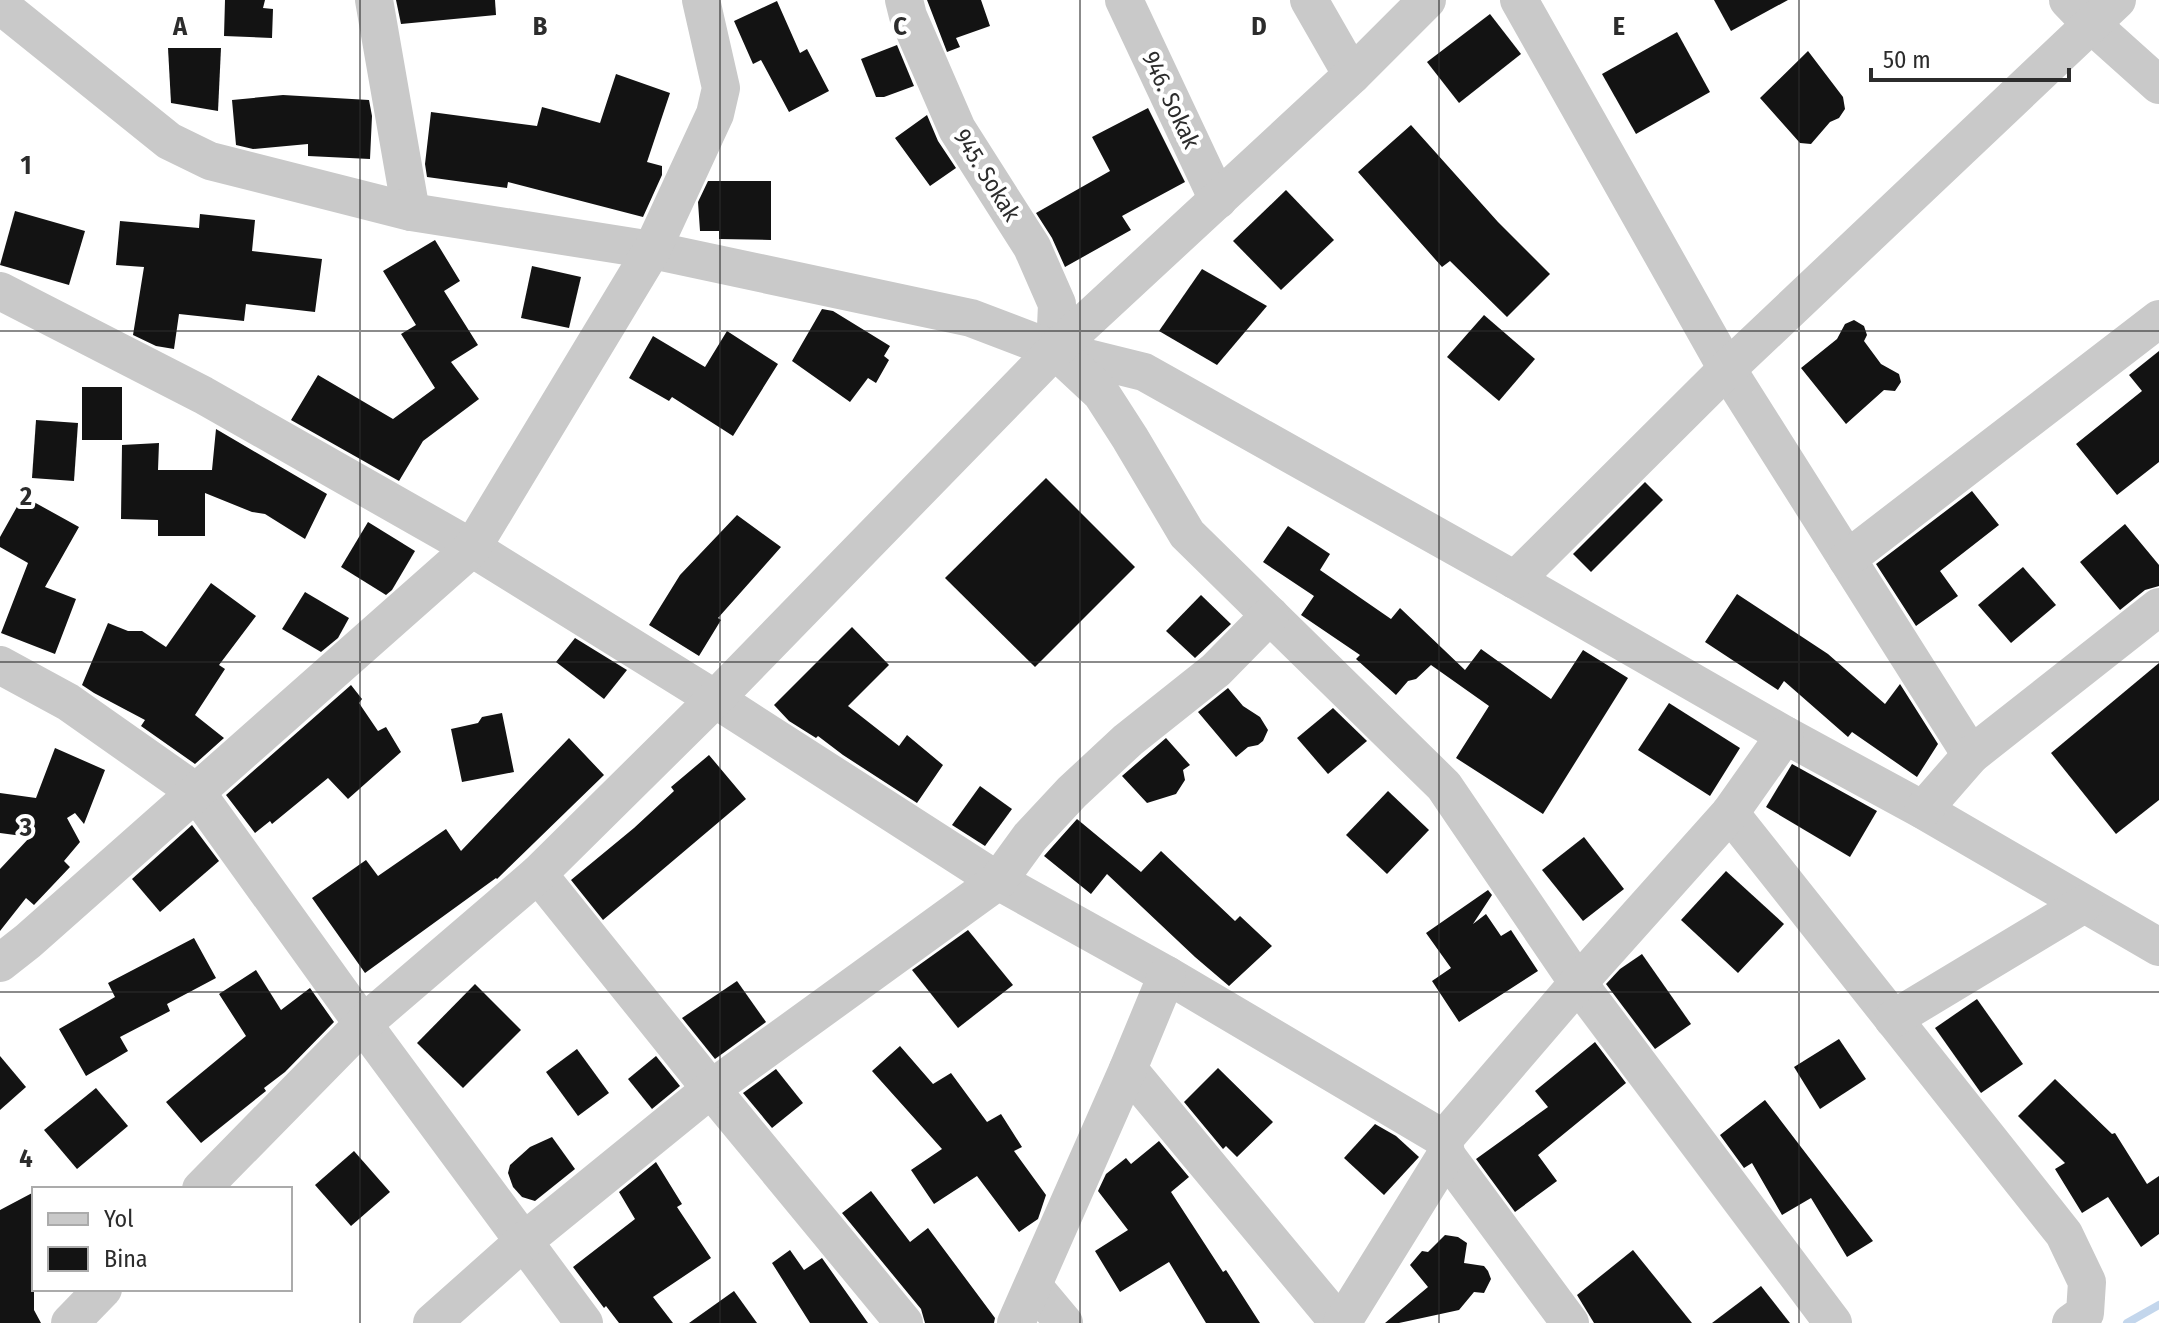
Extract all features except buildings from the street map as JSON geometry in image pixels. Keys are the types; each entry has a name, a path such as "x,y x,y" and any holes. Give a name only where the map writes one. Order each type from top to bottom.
{"street":[{"path":"374,0 411,212"},
{"path":"0,963 472,548 652,250 715,114 721,88 701,0"},
{"name":"945. Sokak","path":"904,0 957,129 1032,247 1057,304 1055,350"},
{"name":"946. Sokak","path":"1124,0 1218,200"},
{"path":"1309,0 1352,75"},
{"path":"203,1187 363,1024 538,874 715,699 1055,350 1352,75 1427,0"},
{"path":"1519,0 1727,369 1971,755"},
{"path":"0,5 169,141 210,161 411,212 652,250 971,318 1055,350 1144,372 1923,810 2159,947"},
{"path":"1515,580 2092,8 2159,85"},
{"path":"0,291 203,395 472,548 998,881 1167,975 1445,1147 1570,1323"},
{"path":"1847,559 2159,319"},
{"path":"1055,350 1101,393 1187,534 1444,786 1578,983 1833,1323"},
{"path":"1923,810 1971,755 2159,607"},
{"path":"432,1323 524,1241 711,1089 998,881 1030,837 1072,792 1128,740 1216,670 1270,615"},
{"path":"0,665 68,702 196,792 584,1323"},
{"path":"1128,1069 1340,1323 1445,1147 1578,983 1730,813 1785,735"},
{"path":"1730,813 2064,1234 2087,1282 2085,1313 2071,1323"},
{"path":"538,874 904,1323"},
{"path":"1893,1019 2084,904"},
{"path":"1016,1323 1167,975"},
{"path":"1033,1286 1064,1323"},
{"path":"70,1323 101,1291"}],"waterway":[{"path":"2127,1323 2159,1305"}]}
